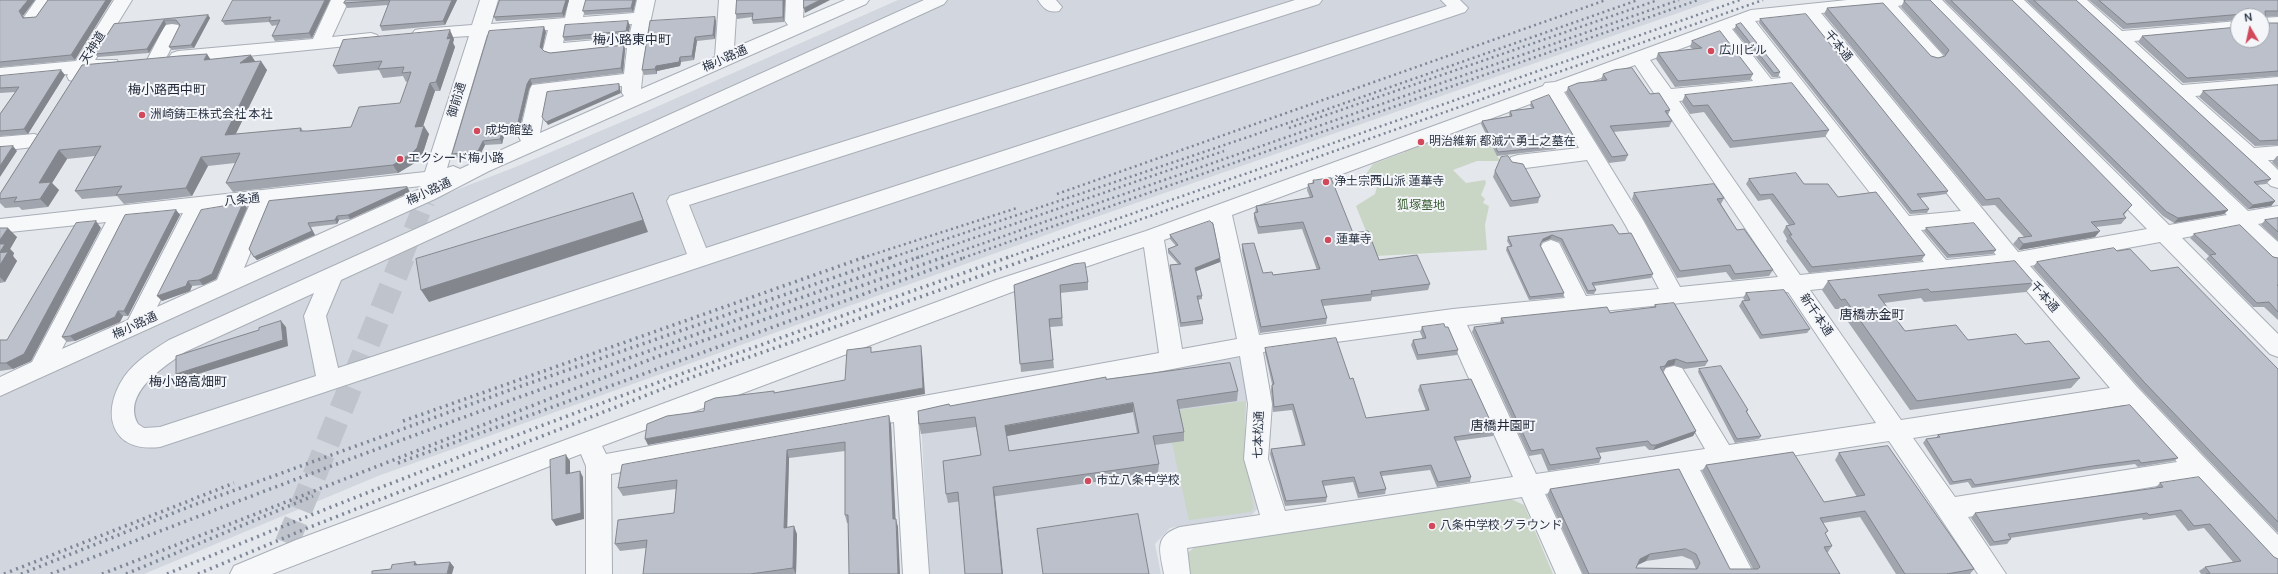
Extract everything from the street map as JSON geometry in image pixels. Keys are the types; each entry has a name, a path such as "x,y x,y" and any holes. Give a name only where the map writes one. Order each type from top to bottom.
{"street":[{"path":"33,17 45,0"},
{"name":"天神道","path":"66,91 123,0"},
{"path":"320,44 340,0"},
{"name":"御前通","path":"429,191 478,29 489,0"},
{"path":"578,0 552,50 637,42"},
{"path":"636,98 630,93 631,80 646,0"},
{"path":"724,60 728,0"},
{"path":"794,0 794,21 802,26"},
{"path":"938,0 332,277 302,289 177,346 152,362 133,383 126,396 123,408 124,421 129,431 136,436 160,437 1459,8 1450,0"},
{"path":"699,258 677,201 1312,0"},
{"path":"1932,0 2278,348"},
{"path":"2014,0 2278,254"},
{"path":"2077,0 2180,91 2278,181"},
{"path":"243,574 588,441 1004,286 1153,236 1552,88 1757,14 1893,1 1935,57"},
{"name":"梅小路通","path":"0,387 136,326 482,166 802,26 851,2"},
{"name":"千本通","path":"1809,10 2013,262 2130,395 2278,553"},
{"path":"0,74 478,29 642,18"},
{"path":"1744,19 1904,224 1941,268"},
{"path":"1721,27 1766,86"},
{"path":"2119,37 2230,27"},
{"path":"141,61 172,29"},
{"name":"新千本通","path":"1638,57 1993,574"},
{"path":"532,144 529,137 539,89 631,80"},
{"path":"1665,96 1794,83"},
{"path":"2180,91 2278,83"},
{"path":"1552,88 1636,225 1673,295"},
{"path":"0,144 38,135 23,160"},
{"path":"1518,162 1592,153"},
{"path":"2250,155 2278,153"},
{"name":"八条通","path":"0,226 263,198 429,191"},
{"path":"226,284 263,198"},
{"path":"136,326 197,204"},
{"name":"七本松通","path":"1221,210 1250,345 1260,404 1256,459 1276,524"},
{"path":"43,368 44,362 122,213"},
{"path":"598,466 1250,345 1453,318 1793,282 2013,262 2278,213"},
{"path":"1904,224 1977,217"},
{"path":"1153,236 1172,360"},
{"path":"1551,248 1579,305"},
{"path":"329,380 314,316 332,277"},
{"path":"1453,318 1569,574"},
{"path":"1674,375 1722,456"},
{"path":"1177,574 1172,546 1180,538 2130,395"},
{"path":"905,410 914,574"},
{"path":"588,441 598,466 599,574"},
{"path":"1683,462 1741,574"},
{"path":"1948,509 2200,469"}],"shaded area":[{"path":"898,0 1715,0 1079,223 378,476 144,574 0,574 0,394 407,209 518,166 645,112"},
{"name":"市立八条中学校","path":"1233,356 1244,359 1249,391 1246,401 1244,454 1258,508 1252,515 1170,528 1155,544 1161,574 929,574 921,419"}],"green space":[{"name":"狐塚墓地","path":"1445,133 1451,139 1488,139 1500,161 1477,161 1453,170 1466,183 1485,180 1486,183 1481,195 1485,199 1483,203 1489,206 1485,225 1487,250 1376,256 1356,206 1375,194 1377,187 1364,177 1373,164 1405,152 1402,148"},
{"path":"1246,401 1244,454 1254,507 1251,512 1189,520 1165,412"},
{"name":"八条中学校 グラウンド","path":"1511,499 1524,505 1553,574 1187,574 1183,556 1195,547"}],"building":[{"path":"0,0 28,0 19,11 23,18 36,17 48,0 106,0 71,55 0,62"},
{"path":"233,0 325,0 309,33 272,36 280,20 269,21 271,17 222,21"},
{"path":"346,0 390,0 344,3"},
{"path":"390,0 452,0 443,21 380,26"},
{"path":"500,0 566,0 562,13 494,17"},
{"path":"586,0 633,0 631,8 583,11"},
{"path":"737,0 783,0 783,17 752,20 753,13 736,14"},
{"path":"804,0 820,0 804,8"},
{"path":"1930,0 2132,205 2123,214 2126,218 2091,222 2100,231 2023,244 2018,238 2032,236 1999,198 1986,200 1827,8 1883,3 1931,56 1938,58 1945,56 1949,50 1904,1"},
{"path":"1951,0 2012,0 2228,210 2178,218 2167,212"},
{"path":"2034,0 2076,0 2271,179 2254,182 2275,201 2253,205"},
{"path":"2099,0 2278,0 2278,11 2270,11 2270,8 2230,8 2230,15 2127,24"},
{"path":"1806,14 1948,191 1917,194 1929,209 1912,211 1760,19"},
{"path":"208,15 191,45 169,47 180,25 176,20 164,20 147,49 95,54 114,24"},
{"path":"715,17 713,35 695,37 692,56 680,57 679,62 656,66 655,69 642,70 650,21"},
{"path":"628,21 626,31 563,37 565,25"},
{"path":"1741,23 1780,72 1774,73 1736,25"},
{"path":"2270,23 2278,23 2278,71 2187,78 2142,36 2230,28 2230,48 2270,48"},
{"path":"544,27 540,47 544,51 550,53 624,45 621,68 530,79 527,84 516,131 502,132 500,139 483,141 478,151 452,154 489,31"},
{"path":"450,30 447,39 451,38 436,82 430,83 415,127 424,126 417,148 393,165 226,183 240,153 201,157 186,188 116,195 122,186 75,191 101,146 59,150 39,183 51,182 40,199 14,202 17,197 0,199 0,194 82,65 207,54 204,60 251,55 240,63 261,61 225,135 301,128 300,131 351,127 359,107 400,103 411,72 402,73 404,67 378,69 382,61 333,66 343,40"},
{"path":"1720,31 1753,74 1678,81 1658,53 1702,48 1692,41"},
{"path":"1632,68 1650,94 1659,93 1670,110 1665,111 1672,121 1610,126 1628,155 1612,157 1568,87 1578,83 1607,80 1603,74 1614,70"},
{"path":"61,70 24,129 0,131 0,114 19,87 0,88 0,76"},
{"path":"1792,83 1829,130 1733,141 1708,105 1693,106 1685,95"},
{"path":"619,84 619,90 546,122 542,117 547,92"},
{"path":"2278,85 2278,140 2260,141 2203,91"},
{"path":"1549,95 1576,140 1555,143 1557,146 1498,152 1482,121 1512,116 1510,111 1534,108 1531,102"},
{"path":"13,146 0,166 0,147"},
{"path":"1508,156 1512,162 1523,164 1540,197 1512,201 1495,171 1501,157"},
{"path":"1796,173 1804,184 1828,184 1838,197 1876,192 1925,255 1812,267 1789,235 1792,235 1786,226 1795,224 1773,194 1760,195 1749,179"},
{"path":"1331,178 1353,233 1368,231 1379,260 1417,255 1430,284 1371,291 1372,294 1321,300 1327,318 1261,327 1242,244 1254,243 1263,273 1272,272 1273,275 1320,269 1303,222 1259,227 1254,213 1258,212 1256,206 1313,197 1308,184 1314,183 1313,180"},
{"path":"1714,184 1724,198 1717,199 1737,230 1744,229 1773,270 1735,274 1730,265 1680,271 1634,193"},
{"path":"407,187 348,215 337,216 335,220 308,223 312,231 254,257 249,249 269,201"},
{"path":"633,193 643,220 421,290 416,259"},
{"path":"243,203 212,274 199,280 188,281 186,286 157,296 201,210"},
{"path":"176,210 124,311 118,311 115,317 70,336 62,337 125,215"},
{"path":"2278,218 2278,232 2265,220"},
{"path":"96,221 24,354 6,363 0,363 0,340 7,340 76,223"},
{"path":"1210,221 1213,224 1220,258 1195,268 1202,296 1197,296 1203,320 1181,323 1170,265 1181,264 1168,249 1178,245 1170,235"},
{"path":"1974,223 1996,250 1949,255 1926,228"},
{"path":"1613,225 1619,234 1631,233 1653,274 1592,283 1596,290 1588,291 1562,239 1552,235 1543,239 1540,245 1564,293 1530,297 1507,247 1512,246 1508,237"},
{"path":"2240,225 2273,257 2278,258 2278,312 2269,302 2257,303 2210,255 2216,254 2194,234"},
{"path":"0,228 8,228 0,240"},
{"path":"0,244 5,244 0,252"},
{"path":"2114,248 2117,251 2130,249 2151,271 2178,267 2278,369 2278,522 2144,382 2037,262"},
{"path":"8,252 0,265 0,253"},
{"path":"2015,261 2034,283 1931,292 1928,289 1878,295 1905,331 1956,325 1968,340 2016,334 2025,344 2049,341 2080,378 1917,401 1845,299 1841,300 1828,281"},
{"path":"1085,263 1088,282 1060,285 1062,318 1049,319 1053,360 1020,364 1014,285 1074,264"},
{"path":"1784,290 1810,329 1762,335 1742,301 1750,300 1746,293"},
{"path":"1674,303 1708,361 1687,363 1676,359 1668,361 1665,366 1660,367 1696,431 1656,445 1651,445 1648,441 1596,448 1601,458 1550,465 1543,449 1531,451 1474,327 1504,323 1501,318 1607,307 1610,313"},
{"path":"281,321 283,340 176,374 176,356 259,330 259,328"},
{"path":"1444,324 1445,327 1448,327 1458,350 1418,355 1413,340 1426,338 1422,327"},
{"path":"1336,338 1350,379 1353,378 1366,418 1429,410 1420,385 1471,379 1495,431 1454,437 1471,477 1438,482 1431,465 1380,472 1386,489 1359,493 1354,477 1322,481 1327,497 1286,501 1271,449 1305,445 1293,404 1274,407 1272,385 1274,384 1265,348"},
{"path":"921,346 923,388 645,439 647,424 667,416 704,411 705,402 715,398 774,391 774,393 845,380 847,350 871,347 871,352"},
{"path":"1230,363 1238,391 1177,400 1184,432 1153,436 1159,464 993,487 1002,574 965,574 958,492 946,494 943,461 981,455 975,417 919,424 918,411 949,404 950,406 1106,377 1106,379","holes":["1133,403 1139,433 1009,451 1005,426"]},
{"path":"1721,366 1748,410 1746,411 1761,436 1737,439 1699,369"},
{"path":"2130,405 2178,458 2141,463 2139,460 2093,466 1975,485 1971,479 1953,482 1926,439 1940,437 1938,435"},
{"path":"889,416 893,519 896,519 898,574 849,574 848,515 845,515 845,442 787,450 784,528 794,526 793,568 750,574 643,574 647,540 615,544 618,520 674,513 677,480 618,488 622,465"},
{"path":"1888,446 1974,569 1947,574 1905,574 1865,511 1820,518 1828,531 1825,533 1832,546 1824,547 1840,574 1589,574 1550,489 1679,469 1730,569 1758,569 1760,567 1706,465 1793,452 1824,502 1865,495 1839,453","holes":["1686,549 1696,554 1700,563 1697,569 1636,568 1640,559 1650,554"]},
{"path":"566,455 566,474 580,471 581,513 552,520 550,460"},
{"path":"2199,477 2274,557 2278,559 2278,574 2206,574 2210,573 2205,567 2241,561 2210,524 2194,526 2181,510 2149,515 2147,513 2008,534 2011,539 1994,542 1975,513 2163,487 2160,483"},
{"path":"1138,514 1149,574 1043,574 1037,529"},
{"path":"415,562 414,565 450,562 447,574 372,574 372,571 391,569 392,565"}],"tunnel":[{"path":"402,258 425,201"},
{"path":"287,543 403,257"}],"railway":[{"path":"1057,194 1606,0"},
{"path":"890,258 1248,137 1638,0"},
{"path":"1289,128 1658,0"},
{"path":"941,258 1679,0"},
{"path":"963,258 1698,0"},
{"path":"1006,258 1740,0"},
{"path":"1031,258 1763,0"},
{"path":"916,258 1224,151"},
{"path":"864,257 1017,208"},
{"path":"403,421 864,257"},
{"path":"21,574 191,506 510,390 893,257"},
{"path":"51,574 266,490 483,410 919,257"},
{"path":"102,574 659,356 944,257"},
{"path":"398,463 966,257"},
{"path":"167,574 376,489 586,409 1009,257"},
{"path":"198,574 310,527 698,375 1034,257"},
{"path":"4,574 234,483"},
{"path":"126,574 313,496"}],"place":[{"name":"広川ビル","path":"1711,51"},
{"name":"洲崎鋳工株式会社 本社","path":"142,115"},
{"name":"成均館塾","path":"477,131"},
{"name":"明治維新 都滅六勇士之墓在","path":"1421,142"},
{"name":"エクシード梅小路","path":"400,159"},
{"name":"浄土宗西山派 蓮華寺","path":"1326,182"},
{"name":"蓮華寺","path":"1328,240"},
{"name":"市立八条中学校","path":"1088,481"},
{"name":"八条中学校 グラウンド","path":"1432,526"}],"district":[{"name":"梅小路東中町","path":"632,40"},
{"name":"梅小路西中町","path":"167,90"},
{"name":"唐橋赤金町","path":"1872,315"},
{"name":"梅小路高畑町","path":"188,382"},
{"name":"唐橋井園町","path":"1503,426"}]}
